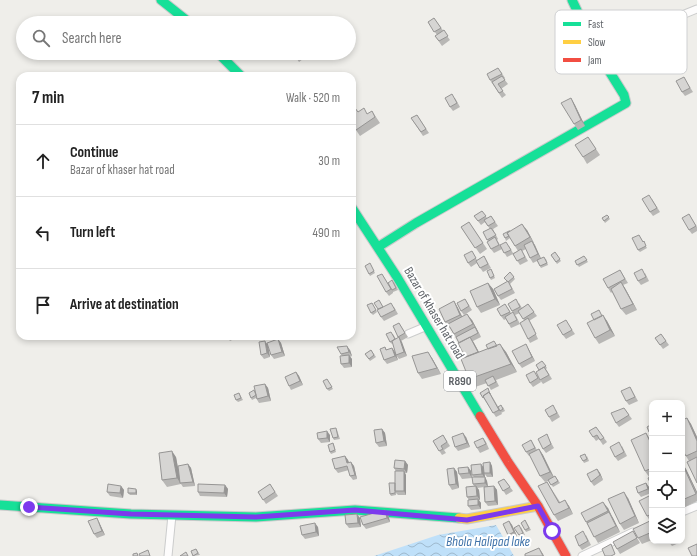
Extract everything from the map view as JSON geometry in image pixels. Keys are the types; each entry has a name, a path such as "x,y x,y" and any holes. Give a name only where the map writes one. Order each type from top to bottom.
{"main road":[{"path":"161,0 181,16"},
{"path":"572,0 577,10"},
{"path":"225,60 237,72"},
{"path":"378,247 416,223 626,103 624,95 611,74"},
{"name":"Bazar of khaser hat road","path":"356,214 427,326 508,462 538,506 566,556"},
{"path":"0,505 131,514 256,517 355,510 467,520 538,506"}],"street":[{"path":"687,13 697,9"},
{"path":"408,334 427,326"},
{"path":"685,511 697,506"},
{"path":"168,556 172,515"},
{"path":"582,556 641,528"}],"water":[{"name":"Bhola Halipad lake","path":"496,525 514,556 374,556 438,535"}],"building":[{"path":"434,18 441,28 434,32 428,22"},
{"path":"444,30 448,36 439,41 435,36"},
{"path":"498,68 502,74 490,80 487,74"},
{"path":"502,76 505,80 498,84 503,91 499,93 492,82"},
{"path":"684,77 690,88 682,92 676,81"},
{"path":"452,94 457,103 450,107 445,98"},
{"path":"571,98 581,120 574,124 561,103"},
{"path":"364,108 367,114 372,111 375,117 356,130 356,109 358,112"},
{"path":"417,115 426,129 421,132 411,118"},
{"path":"588,137 596,149 583,157 575,145"},
{"path":"649,195 657,208 650,212 642,199"},
{"path":"482,211 486,216 478,221 474,216"},
{"path":"689,214 696,226 689,230 682,218"},
{"path":"607,215 609,217 604,221 602,218"},
{"path":"491,216 495,222 488,226 484,220"},
{"path":"469,222 483,243 475,248 461,227"},
{"path":"522,224 530,237 515,246 507,233"},
{"path":"491,228 496,235 487,240 483,232"},
{"path":"509,231 507,233 509,236 505,238 503,234"},
{"path":"639,235 646,246 638,250 632,238"},
{"path":"495,237 499,245 491,249 487,242"},
{"path":"532,241 538,254 530,258 524,245"},
{"path":"506,242 511,250 504,253 500,245"},
{"path":"521,249 525,257 517,261 513,254"},
{"path":"472,251 476,258 468,263 464,255"},
{"path":"555,252 560,259 556,262 551,255"},
{"path":"484,256 488,264 480,268 476,261"},
{"path":"584,256 587,260 577,265 575,261"},
{"path":"544,257 547,263 540,266 537,260"},
{"path":"370,263 374,271 369,274 365,266"},
{"path":"491,269 494,276 490,278 487,271"},
{"path":"642,269 646,277 638,281 634,273"},
{"path":"620,270 625,279 608,288 603,279"},
{"path":"510,272 514,277 508,282 504,278"},
{"path":"382,274 391,289 386,292 377,276"},
{"path":"392,280 396,288 392,290 388,283"},
{"path":"508,281 512,289 498,296 494,289"},
{"path":"621,282 633,304 621,309 611,289"},
{"path":"488,283 495,299 477,307 470,291"},
{"path":"465,299 469,306 461,311 457,303"},
{"path":"516,299 520,307 512,311 508,304"},
{"path":"379,300 383,307 378,309 374,303"},
{"path":"454,301 460,315 445,322 439,309"},
{"path":"372,303 376,310 371,313 367,305"},
{"path":"391,303 395,310 381,317 377,310"},
{"path":"505,304 510,312 501,316 497,309"},
{"path":"528,304 534,312 523,319 518,311"},
{"path":"599,310 602,316 594,320 591,314"},
{"path":"513,312 517,320 509,324 505,317"},
{"path":"467,314 473,324 454,334 448,324"},
{"path":"603,315 610,330 595,338 587,323"},
{"path":"528,318 536,334 528,339 520,323"},
{"path":"566,320 572,330 563,335 557,325"},
{"path":"399,323 405,333 398,337 393,326"},
{"path":"475,327 478,333 459,343 456,337"},
{"path":"391,332 395,339 390,342 386,334"},
{"path":"661,334 666,341 660,345 655,338"},
{"path":"399,337 404,352 396,355 392,341"},
{"path":"470,337 478,352 465,357 458,343"},
{"path":"278,340 282,352 271,355 267,343"},
{"path":"265,341 267,353 261,355 259,342"},
{"path":"494,341 497,346 488,349 486,345"},
{"path":"500,344 511,364 469,379 461,359"},
{"path":"526,344 532,357 519,364 512,351"},
{"path":"347,346 349,352 341,354 337,347"},
{"path":"385,347 386,350 392,348 395,356 384,360 380,349"},
{"path":"371,350 374,355 369,359 365,354"},
{"path":"428,352 437,368 418,373 412,356"},
{"path":"349,355 349,363 341,364 340,356"},
{"path":"542,361 546,366 539,370 536,365"},
{"path":"544,367 549,375 540,380 536,372"},
{"path":"534,371 538,378 530,383 526,375"},
{"path":"296,372 300,381 289,386 285,377"},
{"path":"493,376 496,382 488,386 485,380"},
{"path":"327,379 332,387 327,389 323,381"},
{"path":"265,384 268,396 257,399 254,386"},
{"path":"630,387 635,397 626,401 621,391"},
{"path":"488,388 490,394 489,392 483,396 483,398 480,393"},
{"path":"254,390 256,395 251,398 249,393"},
{"path":"489,392 499,410 493,413 483,396"},
{"path":"239,393 241,398 236,400 234,395"},
{"path":"501,405 503,409 500,411 498,407"},
{"path":"553,405 557,413 549,417 545,410"},
{"path":"624,408 629,415 616,423 611,413"},
{"path":"687,418 697,441 697,451 686,456 685,454 685,419"},
{"path":"596,427 604,438 600,440 597,435 593,437 589,431"},
{"path":"336,428 338,437 333,438 330,429"},
{"path":"382,429 384,441 376,443 374,430"},
{"path":"327,431 327,438 318,439 317,433"},
{"path":"463,433 467,443 455,447 452,437"},
{"path":"646,433 649,440 649,469 645,471 631,440"},
{"path":"547,434 551,444 543,449 538,439"},
{"path":"443,435 447,442 441,446 443,449 439,451 433,441"},
{"path":"483,438 486,444 477,448 474,442"},
{"path":"531,440 535,448 526,452 522,445"},
{"path":"619,442 624,452 615,457 610,447"},
{"path":"333,443 335,450 330,452 328,445"},
{"path":"539,449 550,472 540,476 529,454"},
{"path":"172,451 177,478 162,480 159,453"},
{"path":"585,454 587,459 583,461 580,456"},
{"path":"345,456 347,463 351,462 355,475 350,476 347,466 335,469 332,459"},
{"path":"697,457 697,483 687,462"},
{"path":"395,460 405,461 404,469 394,468"},
{"path":"490,462 490,473 484,473 483,463"},
{"path":"188,464 193,482 180,483 178,466"},
{"path":"481,464 482,474 472,475 471,465"},
{"path":"468,467 469,473 459,474 458,468"},
{"path":"454,468 456,484 449,485 447,469"},
{"path":"597,469 600,475 591,482 587,474"},
{"path":"685,470 696,494 685,499"},
{"path":"395,471 404,471 404,491 395,491"},
{"path":"555,476 558,481 551,485 548,480"},
{"path":"472,477 485,477 485,483 473,484"},
{"path":"504,479 510,487 503,491 498,482"},
{"path":"547,482 559,503 565,500 569,508 554,515 538,486"},
{"path":"389,483 395,483 395,493 390,494"},
{"path":"646,483 648,489 638,493 636,487"},
{"path":"108,484 121,486 120,493 107,492"},
{"path":"198,484 225,485 224,493 198,492"},
{"path":"270,484 275,492 263,500 258,492"},
{"path":"476,486 477,496 467,497 466,487"},
{"path":"494,486 495,501 485,502 484,487"},
{"path":"128,488 136,489 136,493 128,493"},
{"path":"624,492 635,516 620,524 608,499"},
{"path":"649,496 649,515 647,516 639,501"},
{"path":"478,499 478,505 468,506 468,500"},
{"path":"603,502 608,511 586,522 581,513"},
{"path":"385,510 387,518 363,525 360,517"},
{"path":"609,512 616,526 594,537 587,523"},
{"path":"357,514 358,523 346,524 345,515"},
{"path":"97,518 102,531 94,534 88,521"},
{"path":"525,520 529,528 525,530 521,523"},
{"path":"509,521 514,532 508,535 503,524"},
{"path":"649,521 649,533 638,538 633,529"},
{"path":"315,523 316,532 302,535 300,526"},
{"path":"519,525 523,533 519,535 514,528"},
{"path":"583,531 588,541 579,546 575,536"},
{"path":"633,531 637,538 617,549 613,542"},
{"path":"611,544 615,554 605,556 602,549"},
{"path":"697,544 697,556 692,556 688,548"},
{"path":"539,548 543,556 525,556 525,554"},
{"path":"196,549 198,553 193,556 191,551"},
{"path":"148,550 150,556 140,556 139,554"},
{"path":"186,552 188,556 180,556"},
{"path":"137,553 138,556 133,556 133,554"}],"traffic: fast":[{"path":"161,0 181,16"},
{"path":"572,0 577,10"},
{"path":"225,60 237,72"},
{"path":"378,247 416,223 626,103 624,95 611,74"},
{"path":"356,214 397,277 480,416"},
{"path":"0,505 131,514 256,517 355,510 459,518"}],"traffic: slow":[{"path":"459,518 467,519 538,506"}],"traffic: jam":[{"path":"480,416 508,462 538,506 566,556"}],"route":[{"path":"29,507 131,514 256,517 355,510 467,520 538,506 552,531"}]}
